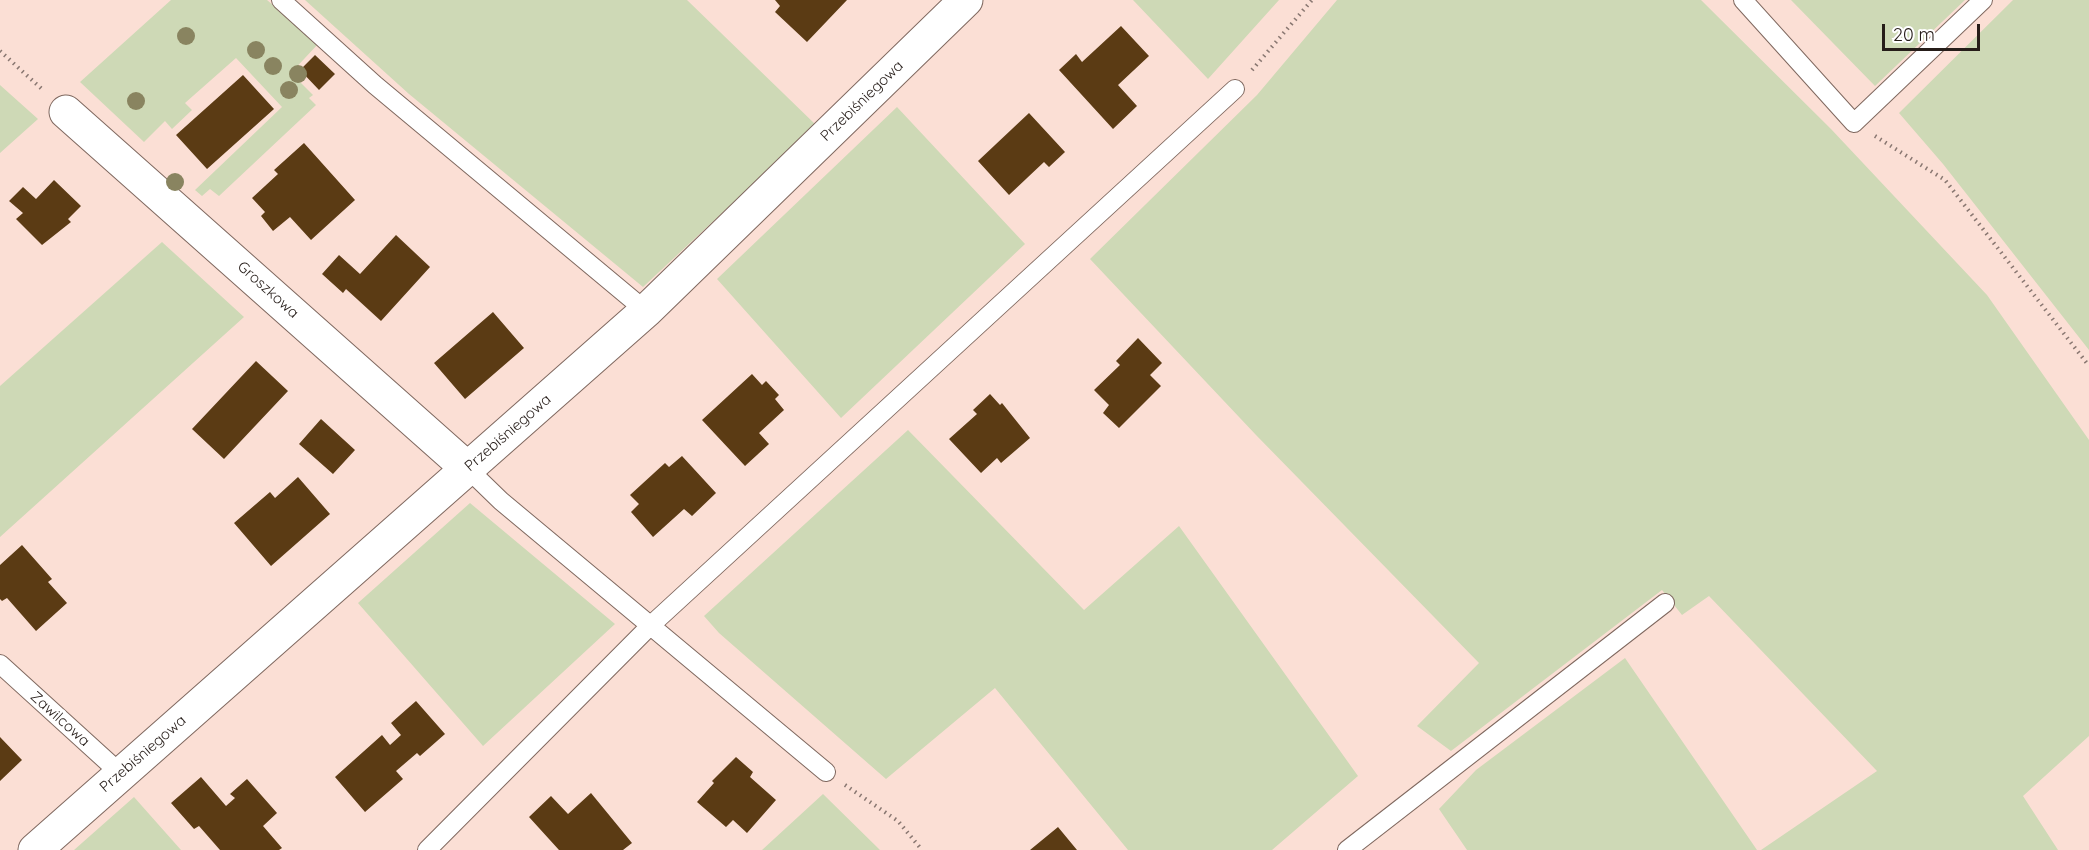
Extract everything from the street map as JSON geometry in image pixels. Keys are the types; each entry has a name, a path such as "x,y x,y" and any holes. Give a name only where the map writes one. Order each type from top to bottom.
{"street":[{"name":"Przebiśniegowa","path":"35,850 646,311 966,0"},
{"name":"Groszkowa","path":"66,112 468,469"}],"lane":[{"path":"281,0 375,85 646,311"},
{"path":"1743,0 1854,123 1983,0"},
{"path":"427,850 650,626 1235,89"},
{"path":"468,469 501,501 826,772"},
{"path":"1347,850 1665,603"},
{"name":"Zawilcowa","path":"0,664 121,774"}],"path":[{"path":"1235,89 1312,0"},
{"path":"0,51 66,112"},
{"path":"1854,123 1945,180 2089,366"},
{"path":"826,772 898,821 922,850"}],"green space":[{"path":"171,0 267,0 318,44 291,73 313,95 309,98 316,105 219,196 210,189 202,196 195,190 282,107 236,58 185,103 192,110 172,129 165,121 144,142 80,82"},
{"path":"305,0 687,0 816,125 643,287 409,94"},
{"path":"1133,0 1279,0 1208,79"},
{"path":"1337,0 1701,0 1831,129 1987,295 2089,440 2089,736 2023,796 2058,850 1761,850 1877,771 1709,596 1682,615 1662,590 1451,751 1417,726 1479,663 1256,435 1090,259 1257,95"},
{"path":"1791,0 1965,0 1875,86"},
{"path":"2013,0 2089,0 2089,350 1943,164 1899,113"},
{"path":"0,85 38,119 0,153"},
{"path":"897,107 1025,244 841,418 717,279"},
{"path":"162,242 244,317 0,537 0,386"},
{"path":"908,430 1084,610 1179,526 1358,776 1272,850 1128,850 995,688 886,779 719,633 704,616"},
{"path":"470,503 615,624 483,746 358,603"},
{"path":"1625,658 1757,850 1467,850 1439,809 1476,770"},
{"path":"823,794 880,850 762,850"},
{"path":"134,797 181,850 74,850"}],"building":[{"path":"775,0 847,0 807,42 775,12 780,6"},
{"path":"1121,26 1149,56 1118,85 1137,106 1113,129 1059,70 1076,54 1082,62"},
{"path":"315,55 335,74 319,90 300,70"},
{"path":"243,75 274,109 207,169 176,135"},
{"path":"1029,113 1065,152 1049,167 1044,162 1009,195 978,161"},
{"path":"304,143 355,200 311,240 290,217 273,231 261,216 265,212 252,198 278,174 274,170"},
{"path":"54,180 81,206 68,219 71,222 42,245 16,219 23,213 9,201 23,187 36,199"},
{"path":"396,235 430,267 381,321 346,289 343,293 322,274 339,255 360,274"},
{"path":"493,312 524,348 465,399 434,363"},
{"path":"1138,338 1162,363 1150,375 1161,386 1119,428 1103,413 1109,405 1094,390 1120,365 1116,361"},
{"path":"256,361 288,391 224,459 192,429"},
{"path":"752,374 762,385 766,381 779,395 775,399 784,410 759,433 769,444 745,466 702,420"},
{"path":"990,394 1000,405 1002,403 1030,438 1001,463 997,458 981,473 949,439 977,414 973,410"},
{"path":"321,419 355,450 333,474 299,444"},
{"path":"682,456 716,493 692,516 684,509 653,537 631,512 639,504 630,495 665,463 669,467"},
{"path":"298,477 330,514 271,566 234,523 270,492 275,498"},
{"path":"22,545 52,579 48,582 67,603 36,631 7,598 2,601 0,599 0,565"},
{"path":"416,701 445,734 420,756 417,753 396,771 403,779 365,812 335,777 382,735 390,745 401,735 391,723"},
{"path":"0,737 22,760 0,781"},
{"path":"736,757 753,772 750,777 776,800 747,833 733,820 726,827 697,802 714,783 712,781"},
{"path":"201,777 226,806 235,798 230,794 247,779 277,813 263,826 282,848 279,850 220,850 199,826 194,829 171,803"},
{"path":"591,793 632,843 623,850 559,850 529,817 551,796 568,814"},
{"path":"1058,827 1077,850 1030,850"}]}
